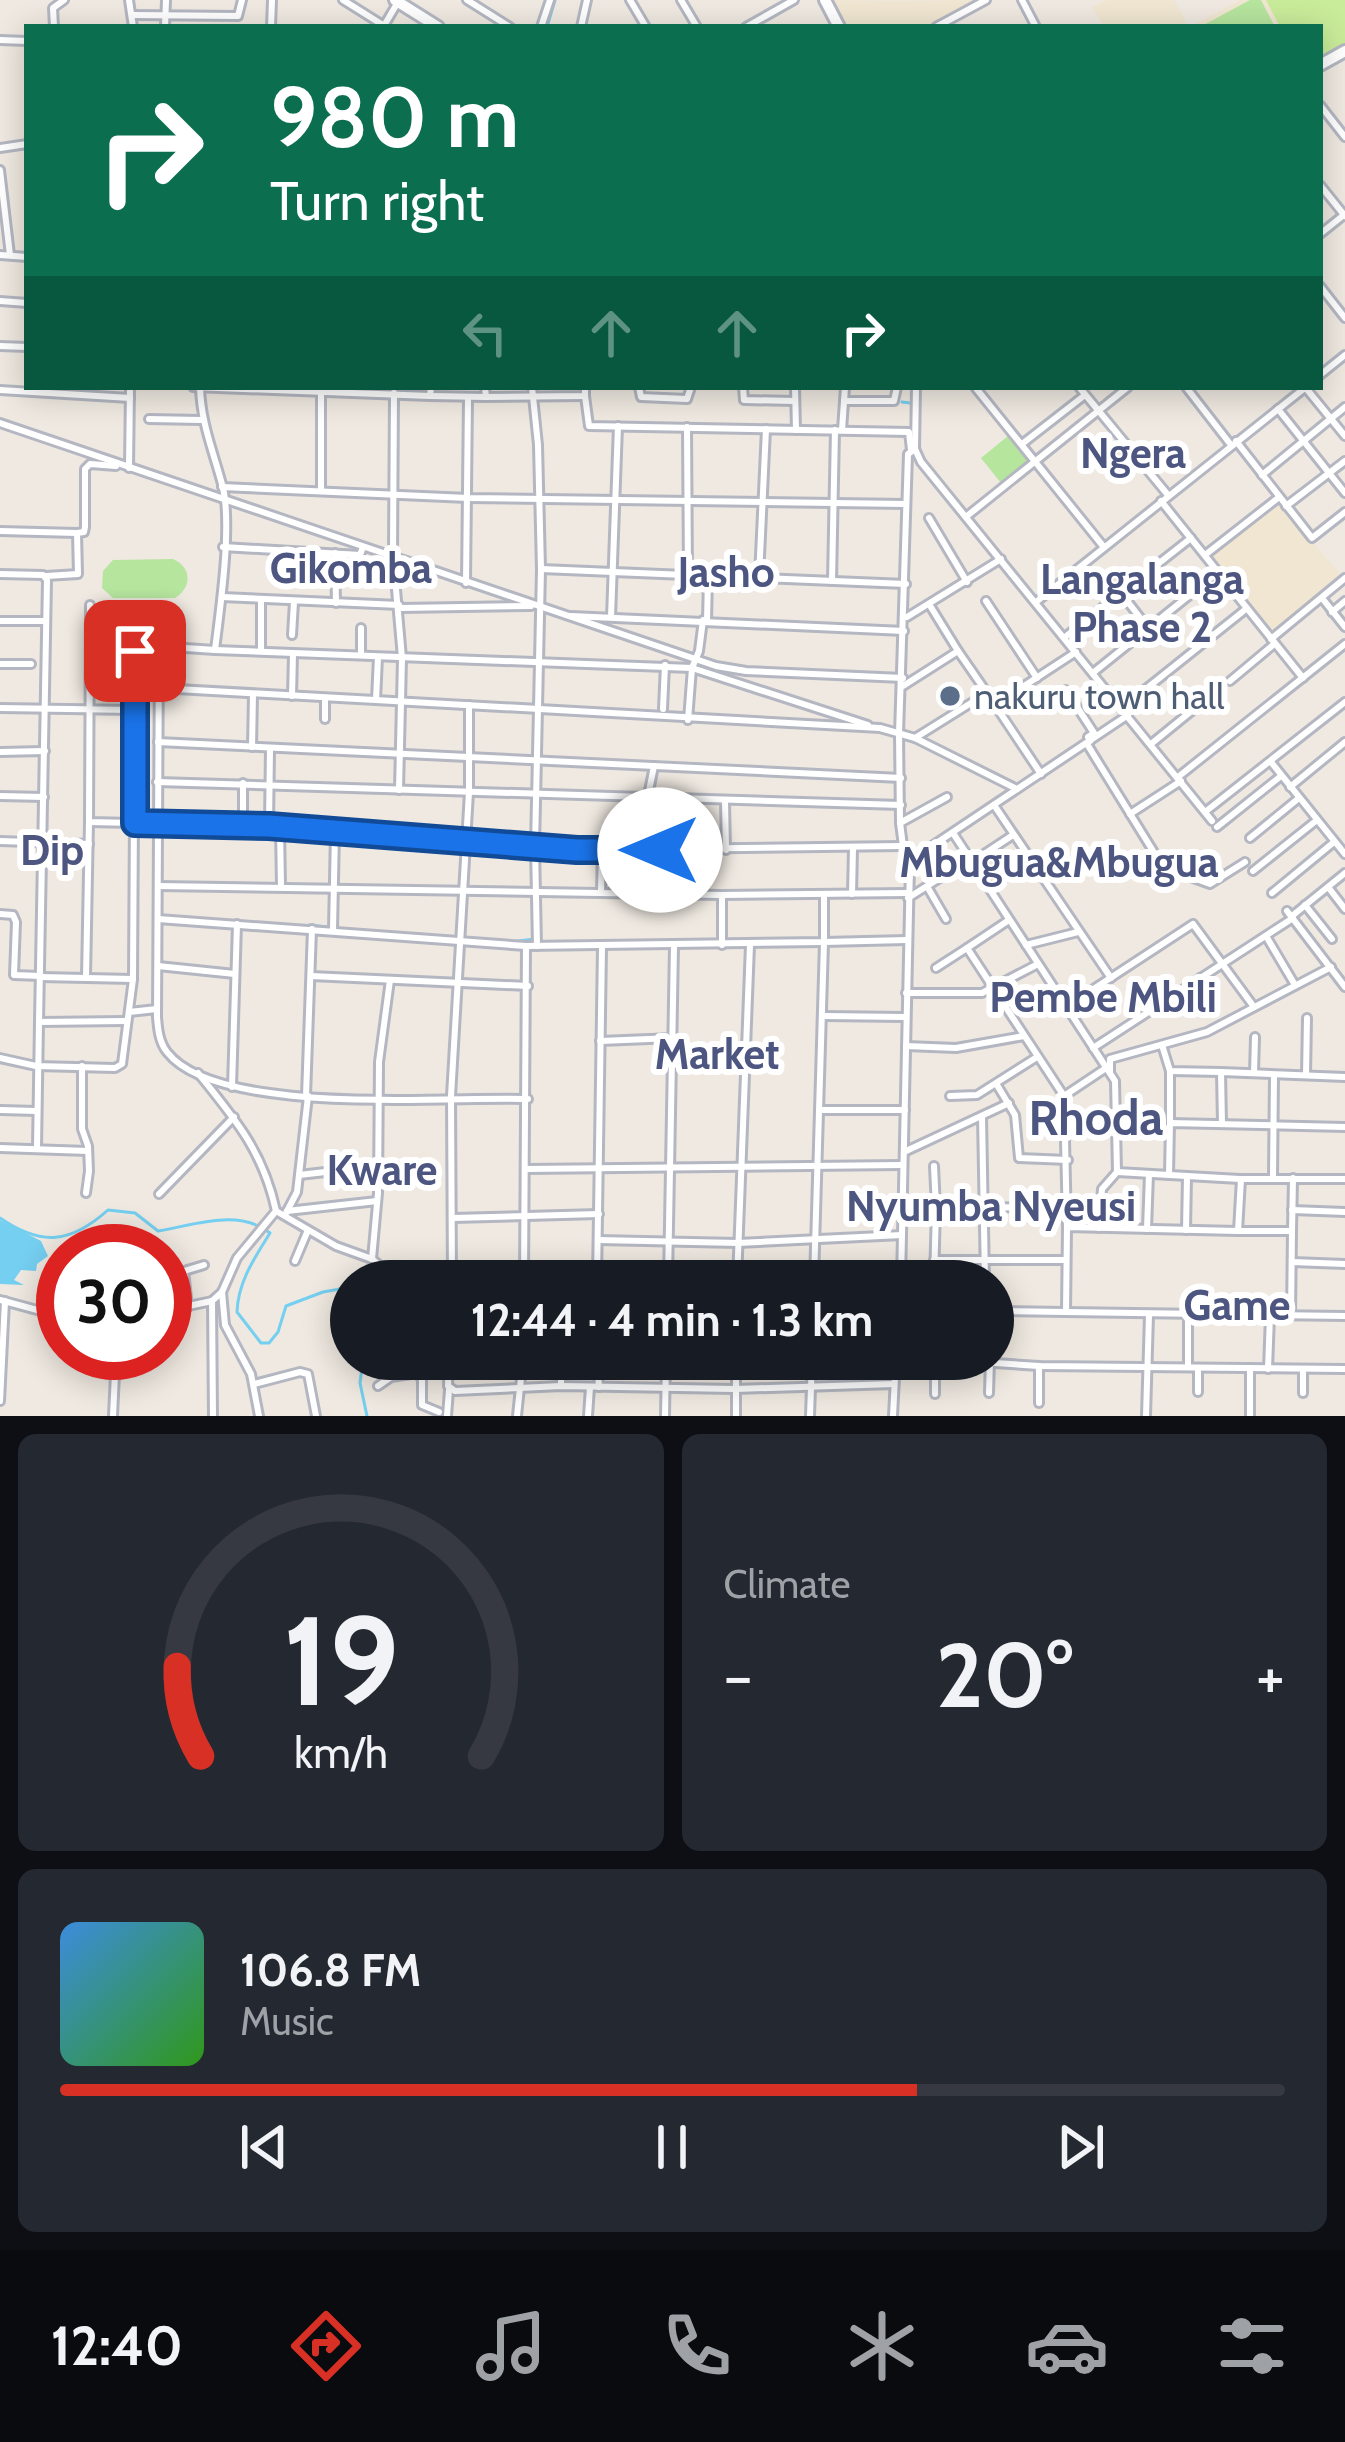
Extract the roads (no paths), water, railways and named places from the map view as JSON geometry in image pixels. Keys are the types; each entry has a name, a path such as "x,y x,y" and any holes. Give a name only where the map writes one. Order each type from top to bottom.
{"street":[{"path":"129,0 133,24"},
{"path":"165,24 166,0"},
{"path":"132,15 238,16 242,0"},
{"path":"343,0 381,24"},
{"path":"467,0 505,24"},
{"path":"751,24 794,0"},
{"path":"942,24 986,0"},
{"path":"396,1 432,24"},
{"path":"1323,109 1345,137"},
{"path":"0,170 3,228 10,256"},
{"path":"1323,189 1345,215"},
{"path":"0,255 24,256"},
{"path":"1323,290 1345,318"},
{"path":"0,390 130,398"},
{"path":"129,468 130,390"},
{"path":"197,390 224,498 215,650"},
{"path":"316,390 430,392 469,399 532,391 585,392 587,425 909,432 921,462 1215,824 1281,776"},
{"path":"485,390 486,397"},
{"path":"640,390 641,397 687,399 690,390"},
{"path":"743,390 744,400 795,401"},
{"path":"795,390 796,430"},
{"path":"832,581 833,503 844,390"},
{"path":"897,390 897,400"},
{"path":"901,1260 912,861 903,846 900,823 899,734 906,504 916,390"},
{"path":"977,390 1103,547"},
{"path":"1081,390 1303,678"},
{"path":"967,516 1124,390"},
{"path":"1189,390 1312,538 1345,512"},
{"path":"1036,602 1299,390"},
{"path":"1303,390 1345,436"},
{"path":"321,391 321,491"},
{"path":"532,391 540,499 542,664 535,847 537,946"},
{"path":"394,393 393,555 402,658 399,790"},
{"path":"1022,444 1085,395"},
{"path":"466,583 469,399"},
{"path":"844,401 915,402"},
{"path":"1262,475 1345,407"},
{"path":"1278,409 1345,493"},
{"path":"149,419 202,419"},
{"path":"0,423 915,738 1018,789"},
{"path":"611,617 618,426"},
{"path":"686,427 688,575"},
{"path":"758,577 766,429"},
{"path":"1286,506 1345,461"},
{"path":"0,531 84,532 85,469 90,464 118,464"},
{"path":"222,487 468,498 906,504"},
{"path":"1205,555 1279,497"},
{"path":"929,518 967,582"},
{"path":"0,574 78,574 77,532"},
{"path":"1065,637 1191,538"},
{"path":"223,547 361,555 363,545"},
{"path":"335,553 336,603"},
{"path":"905,618 1001,560"},
{"path":"541,569 906,584"},
{"path":"1094,672 1218,572"},
{"path":"37,1148 46,575"},
{"path":"688,720 708,577"},
{"path":"1230,680 1345,578"},
{"path":"1121,593 1148,629"},
{"path":"221,597 538,607"},
{"path":"1322,598 1345,627"},
{"path":"261,601 261,649"},
{"path":"1333,611 1345,601"},
{"path":"292,635 294,602"},
{"path":"986,602 1037,678"},
{"path":"929,604 1040,774"},
{"path":"86,977 91,605"},
{"path":"912,861 1089,743 1247,608"},
{"path":"562,615 904,632"},
{"path":"0,621 45,621"},
{"path":"361,628 361,656"},
{"path":"1130,814 1345,644"},
{"path":"0,1058 36,1066 121,1067 133,979 136,647 542,664 694,664 903,682 958,651"},
{"path":"159,647 158,1010 159,1036 167,1053 196,1071 252,1093 377,1100 527,1099"},
{"path":"995,705 1076,652"},
{"path":"292,696 293,654"},
{"path":"376,700 378,657"},
{"path":"0,664 32,664"},
{"path":"663,709 665,665"},
{"path":"159,688 880,728"},
{"path":"1066,690 1094,733 1089,743 1158,859 1193,880 1210,884 1245,862"},
{"path":"915,738 987,693"},
{"path":"252,747 253,694"},
{"path":"1151,744 1210,696"},
{"path":"325,698 325,718"},
{"path":"1205,812 1345,702"},
{"path":"452,1260 451,1096 469,792 469,704"},
{"path":"0,708 136,710"},
{"path":"158,742 901,778"},
{"path":"1290,787 1345,742"},
{"path":"269,826 270,748"},
{"path":"0,752 45,751"},
{"path":"1271,762 1345,854"},
{"path":"648,796 653,766"},
{"path":"157,782 901,805"},
{"path":"243,784 243,813"},
{"path":"0,796 44,797"},
{"path":"900,823 946,797"},
{"path":"1250,838 1299,798"},
{"path":"725,801 725,850"},
{"path":"994,805 1111,979"},
{"path":"1253,871 1317,820"},
{"path":"89,821 269,826 602,850 903,846"},
{"path":"280,827 281,887"},
{"path":"334,930 335,832"},
{"path":"953,833 1108,1070 1118,1094 1118,1172 1102,1189 1099,1228"},
{"path":"158,886 908,896 1013,835"},
{"path":"0,841 89,844"},
{"path":"1272,893 1334,842"},
{"path":"852,894 853,848"},
{"path":"601,892 602,850"},
{"path":"685,850 687,893"},
{"path":"988,888 1030,861"},
{"path":"1093,1048 1266,936 1345,873"},
{"path":"1328,887 1345,909"},
{"path":"928,888 946,919"},
{"path":"722,895 722,945"},
{"path":"814,1260 824,895"},
{"path":"1305,905 1332,939"},
{"path":"0,914 13,915 16,922 14,975 133,979"},
{"path":"1290,915 1345,987"},
{"path":"158,920 526,946 907,940"},
{"path":"935,968 1009,920"},
{"path":"232,1087 237,924"},
{"path":"1066,1007 1192,924 1254,1007"},
{"path":"286,1213 299,1175 307,1096 312,929"},
{"path":"1026,945 1078,932"},
{"path":"1266,936 1295,986"},
{"path":"738,1260 750,945"},
{"path":"524,1260 526,946"},
{"path":"669,1260 674,946"},
{"path":"598,1260 602,947"},
{"path":"967,948 1064,1096 1066,1312"},
{"path":"906,994 963,994 994,988 1038,964"},
{"path":"158,966 235,974"},
{"path":"1064,1096 1108,1070 1110,1059 1207,1032 1331,967"},
{"path":"311,976 528,986"},
{"path":"1200,977 1210,996"},
{"path":"286,1213 336,1246 372,1259 377,1100 390,980"},
{"path":"39,1022 127,1018 136,1010 158,1010"},
{"path":"824,1016 906,1017"},
{"path":"1306,1075 1307,1018"},
{"path":"906,1046 956,1048 1024,1036"},
{"path":"1254,1073 1256,1037"},
{"path":"599,1041 674,1038"},
{"path":"1162,1045 1170,1071 1169,1175"},
{"path":"950,1096 976,1095 1037,1058"},
{"path":"82,1066 86,1193"},
{"path":"196,1071 250,1139 268,1176 274,1215"},
{"path":"1170,1071 1345,1077"},
{"path":"1221,1072 1222,1124"},
{"path":"1273,1177 1274,1075"},
{"path":"997,1085 1017,1122 1019,1158 1068,1160"},
{"path":"904,1151 1009,1103"},
{"path":"819,1110 905,1111"},
{"path":"0,1111 37,1111"},
{"path":"982,1116 985,1260"},
{"path":"160,1194 234,1118"},
{"path":"1170,1123 1345,1126"},
{"path":"0,1148 88,1151"},
{"path":"526,1169 902,1165"},
{"path":"299,1175 378,1166"},
{"path":"934,1166 934,1260"},
{"path":"1118,1172 1345,1179"},
{"path":"1147,1229 1149,1174"},
{"path":"1186,1230 1187,1176"},
{"path":"1291,1316 1293,1178"},
{"path":"1238,1231 1241,1179"},
{"path":"192,1306 222,1292 237,1258 274,1215 377,1201"},
{"path":"936,1208 1067,1207"},
{"path":"1292,1210 1345,1212"},
{"path":"451,1218 599,1214"},
{"path":"1067,1227 1292,1231"},
{"path":"295,1262 308,1229"},
{"path":"598,1240 738,1243 902,1235"},
{"path":"1014,1260 1066,1260"},
{"path":"1292,1262 1345,1264"},
{"path":"192,1269 204,1265"},
{"path":"222,1292 225,1325 254,1384 259,1416"},
{"path":"0,1401 2,1300 36,1309"},
{"path":"212,1300 213,1416"},
{"path":"1014,1311 1345,1316"},
{"path":"1146,1416 1149,1315"},
{"path":"1188,1316 1188,1367"},
{"path":"1268,1369 1270,1316"},
{"path":"1014,1364 1345,1369"},
{"path":"1039,1366 1039,1403"},
{"path":"1198,1368 1198,1392"},
{"path":"1250,1369 1250,1416"},
{"path":"1303,1370 1303,1393"},
{"path":"254,1384 308,1374 316,1416"},
{"path":"113,1416 115,1380"},
{"path":"378,1386 385,1380"},
{"path":"422,1380 424,1407 441,1415 449,1380"},
{"path":"517,1416 521,1380"},
{"path":"561,1380 561,1386"},
{"path":"588,1416 595,1380"},
{"path":"665,1380 665,1416"},
{"path":"735,1380 736,1416"},
{"path":"810,1416 812,1380"},
{"path":"893,1416 894,1380"},
{"path":"935,1380 935,1394"},
{"path":"989,1380 989,1393"},
{"path":"450,1389 894,1384"}],"water":[{"path":"0,1220 36,1238 36,1271 21,1270 14,1280 24,1285 0,1284"}],"waterway":[{"path":"548,24 555,0"},
{"path":"902,402 910,403"},
{"path":"1000,719 1006,728"},
{"path":"220,781 254,782"},
{"path":"540,899 540,942"},
{"path":"309,925 328,927"},
{"path":"418,934 470,939"},
{"path":"510,942 535,939"},
{"path":"542,949 554,949"},
{"path":"0,1218 43,1237 69,1235 108,1210 135,1213 158,1231 216,1220 258,1225 270,1233 244,1281 237,1312 261,1343 269,1343 278,1332 286,1306 330,1291"},
{"path":"360,1380 367,1416"}],"place":[{"name":"nakuru town hall","path":"950,696"}],"district":[{"name":"Ngera","path":"1133,453"},
{"name":"Gikomba","path":"351,568"},
{"name":"Jasho","path":"726,572"},
{"name":"Langalanga Phase 2","path":"1142,603"},
{"name":"Dip","path":"52,850"},
{"name":"Mbugua&Mbugua","path":"1059,862"},
{"name":"Pembe Mbili","path":"1103,997"},
{"name":"Market","path":"717,1054"},
{"name":"Rhoda","path":"1096,1118"},
{"name":"Kware","path":"382,1170"},
{"name":"Nyumba Nyeusi","path":"991,1206"},
{"name":"Game","path":"1237,1305"}]}
